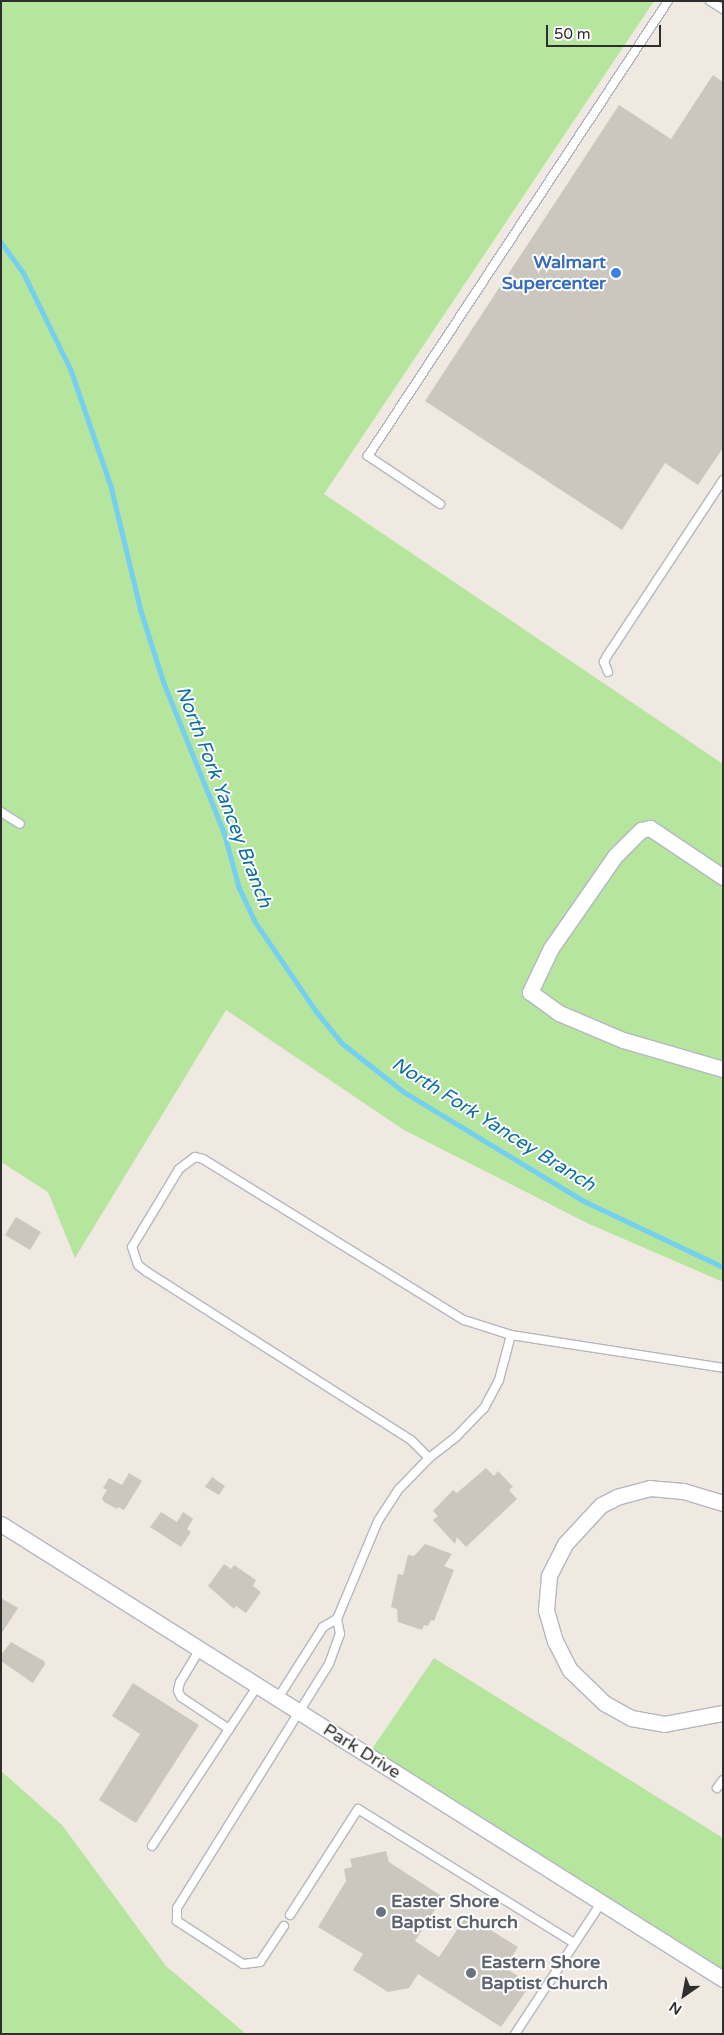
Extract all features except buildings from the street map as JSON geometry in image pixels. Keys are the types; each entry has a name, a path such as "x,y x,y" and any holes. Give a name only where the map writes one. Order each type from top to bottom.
{"street":[{"path":"723,877 650,828 641,830 615,856 551,948 530,992 560,1013 624,1040 723,1069"},
{"path":"723,1503 683,1491 650,1488 617,1497 601,1505 565,1544 549,1576 546,1610 555,1642 570,1670 604,1703 632,1718 664,1724 723,1713"},
{"name":"Park Drive","path":"1,1524 723,1979"}],"lane":[{"path":"440,504 368,456 668,1"},
{"path":"710,1 723,10"},
{"path":"608,672 604,662 607,656 723,480"},
{"path":"1,812 20,824"},
{"path":"428,1458 411,1440 138,1264 132,1246 135,1238 172,1179 187,1161 195,1158 203,1159 464,1320 511,1335 723,1368"},
{"path":"284,1926 260,1962 243,1964 177,1921 177,1908 329,1664 340,1634 338,1619 378,1521 399,1489 428,1458 456,1437 484,1408 499,1380 511,1335"},
{"path":"278,1698 323,1628 338,1619"},
{"path":"200,1649 180,1682 178,1692 181,1697 229,1728"},
{"path":"152,1846 258,1685"},
{"path":"717,1788 723,1780"},
{"path":"290,1915 358,1809 574,1943"},
{"path":"515,2034 601,1903"}],"green space":[{"path":"1,1 654,1 324,494 723,764 723,1282 587,1223 404,1130 226,1010 75,1258 48,1192 1,1162"},
{"path":"434,1658 723,1838 723,1972 372,1749"},
{"path":"1,1771 62,1825 166,1966 246,2034 1,2034"}],"waterway":[{"name":"North Fork Yancey Branch","path":"1,242 24,274 71,370 111,486 141,611 164,683 224,832 239,887 256,923 316,1011 342,1043 404,1092 584,1201 723,1267"}],"place":[{"name":"Walmart Supercenter","path":"616,273"},
{"name":"Easter Shore Baptist Church","path":"381,1912"},
{"name":"Eastern Shore Baptist Church","path":"471,1973"}]}
